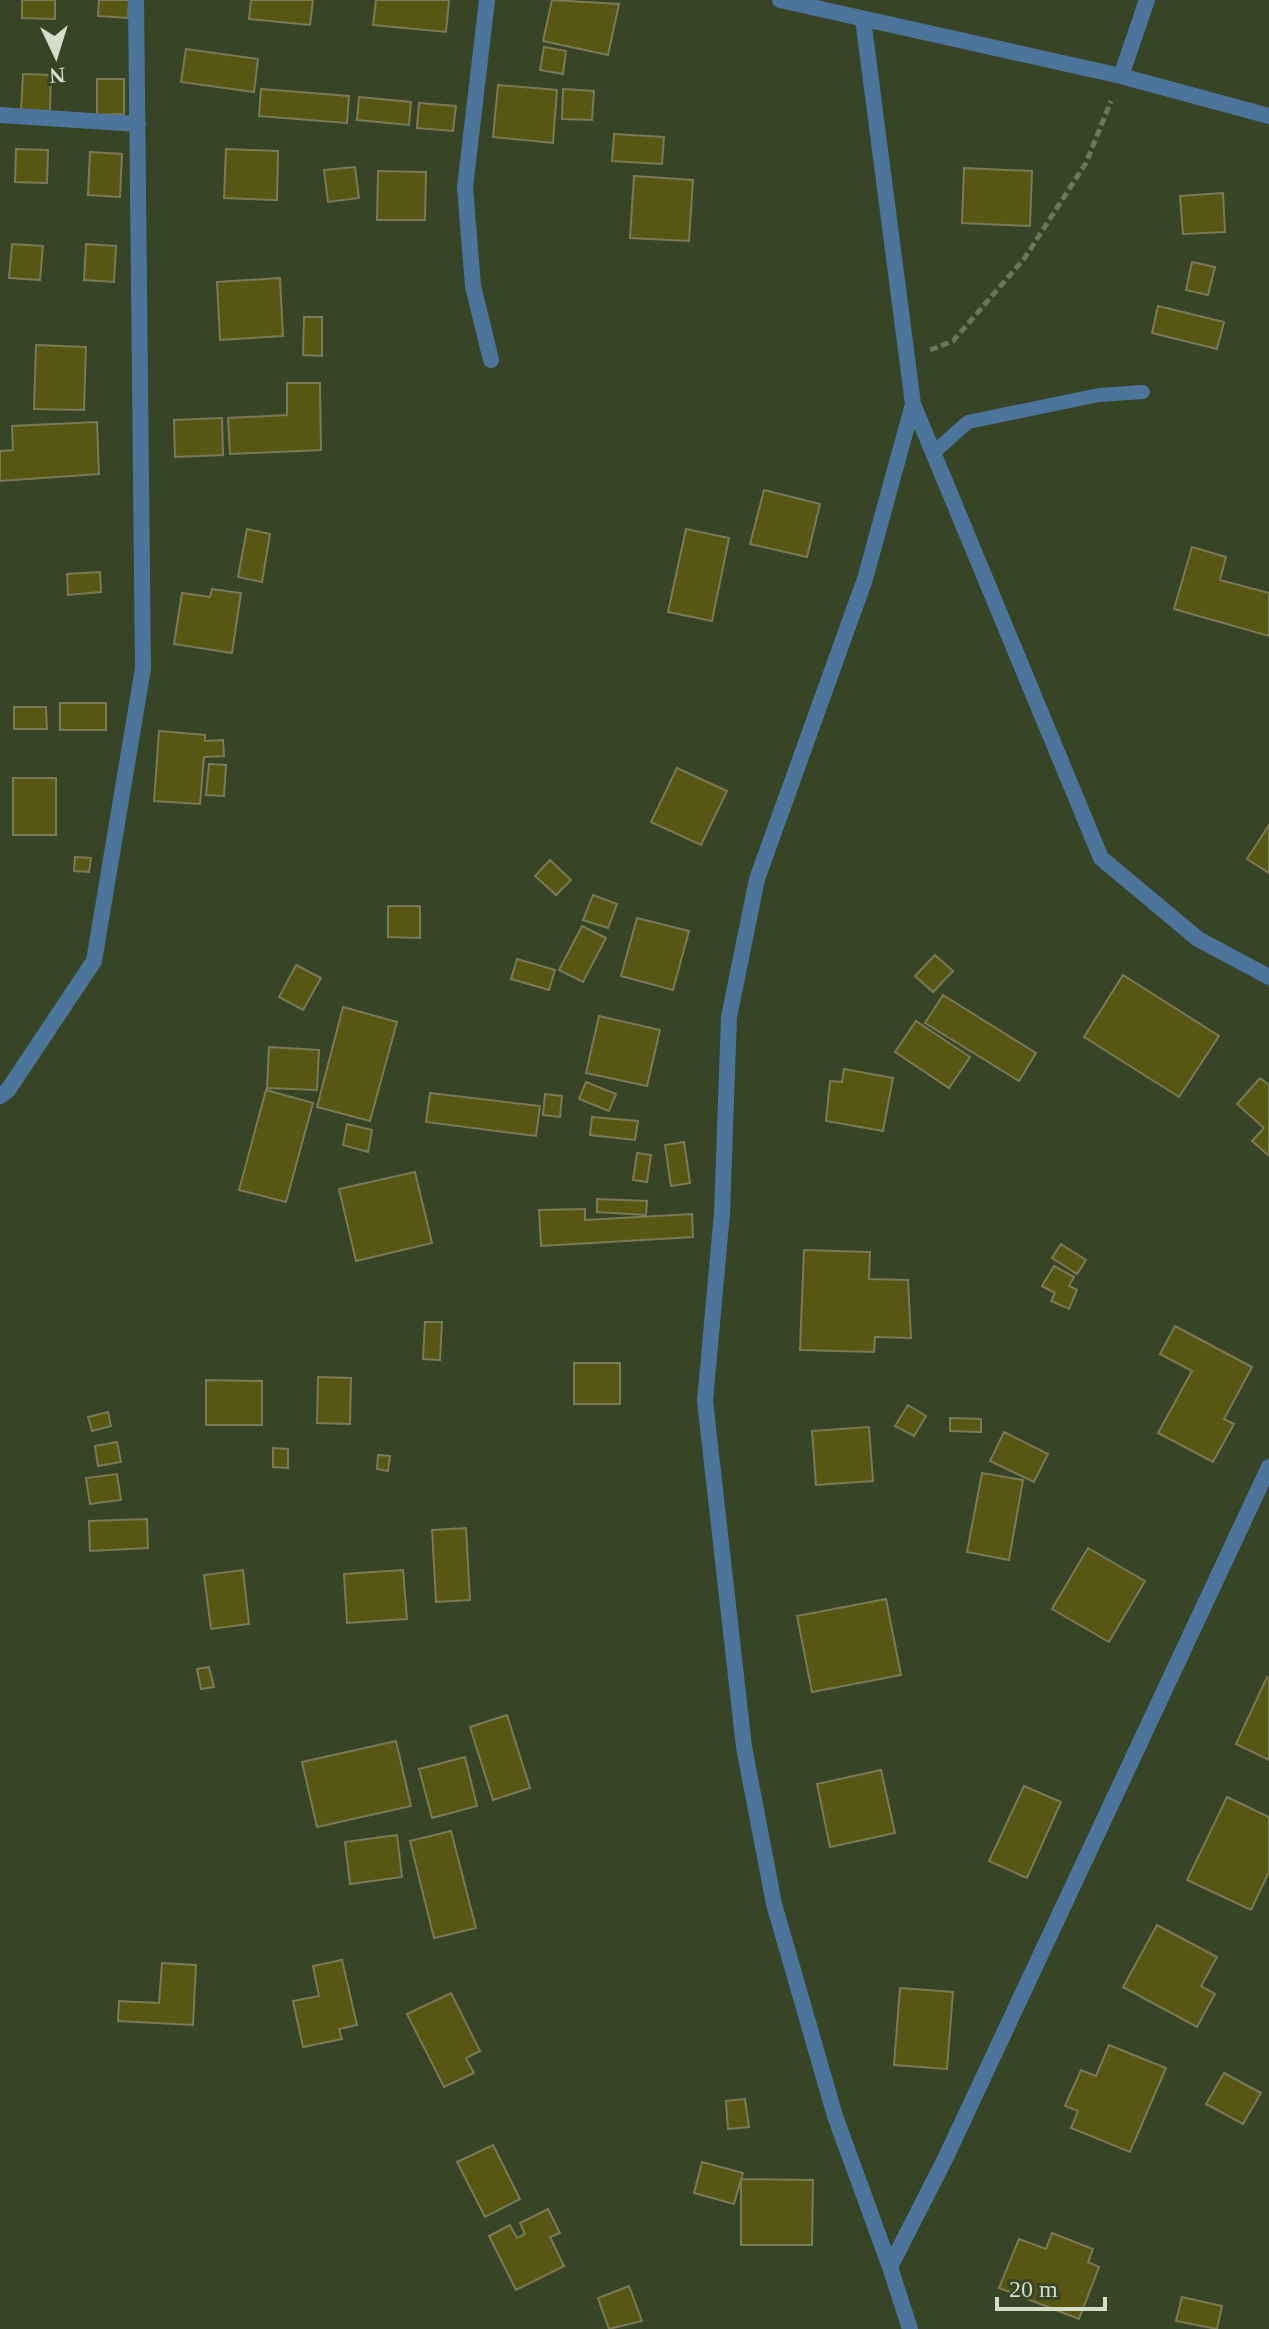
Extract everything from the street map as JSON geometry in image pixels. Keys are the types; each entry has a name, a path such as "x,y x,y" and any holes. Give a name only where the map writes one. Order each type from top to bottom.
{"street":[{"path":"0,1096 8,1090 94,961 143,668 136,0"},
{"path":"487,0 465,187 473,286 491,360"},
{"path":"780,0 1121,76 1269,116"},
{"path":"1121,76 1147,0"},
{"path":"863,19 913,404 1101,858 1198,939 1269,977"},
{"path":"0,115 138,124"},
{"path":"910,2329 835,2116 774,1904 744,1747 705,1401 722,1213 729,1017 757,879 865,579 913,404"},
{"path":"890,2267 946,2157 1269,1467"}],"lane":[{"path":"933,453 968,422 1099,395 1143,392"}],"path":[{"path":"907,360 953,341 1024,259 1086,163 1121,76"}],"building":[{"path":"22,0 55,0 55,19 22,18"},
{"path":"99,0 129,0 128,18 98,16"},
{"path":"251,0 313,0 310,25 249,19"},
{"path":"376,0 449,0 446,32 373,25"},
{"path":"552,0 619,4 608,55 543,41"},
{"path":"544,47 566,51 563,74 540,70"},
{"path":"186,49 258,59 254,92 181,82"},
{"path":"23,74 51,75 50,111 21,110"},
{"path":"97,79 124,79 124,114 97,115"},
{"path":"498,85 557,90 553,143 493,137"},
{"path":"261,89 349,96 347,123 259,116"},
{"path":"563,89 594,91 592,120 562,119"},
{"path":"359,97 411,102 409,125 357,120"},
{"path":"419,103 456,106 453,131 417,128"},
{"path":"614,134 664,137 662,164 612,161"},
{"path":"16,149 48,150 47,183 15,182"},
{"path":"226,149 278,151 277,200 224,198"},
{"path":"90,152 122,154 120,197 88,195"},
{"path":"355,167 359,198 328,202 324,170"},
{"path":"964,168 1032,171 1030,226 962,223"},
{"path":"378,171 426,172 425,220 377,220"},
{"path":"634,176 693,180 689,241 630,238"},
{"path":"1223,193 1225,232 1183,234 1180,196"},
{"path":"12,244 43,246 40,280 9,278"},
{"path":"86,244 116,246 114,282 84,280"},
{"path":"1192,262 1215,267 1208,295 1186,290"},
{"path":"280,278 283,336 220,340 217,282"},
{"path":"1158,306 1224,322 1217,349 1152,333"},
{"path":"304,317 322,317 322,356 303,355"},
{"path":"36,345 86,347 84,410 34,409"},
{"path":"287,383 320,383 321,450 230,454 228,418 287,415"},
{"path":"222,418 223,455 175,457 174,420"},
{"path":"97,422 99,474 0,481 0,451 13,450 12,426"},
{"path":"764,490 820,504 807,557 750,544"},
{"path":"247,529 270,534 262,582 238,577"},
{"path":"686,529 729,538 712,621 668,612"},
{"path":"1192,547 1226,557 1220,580 1269,593 1269,636 1174,609"},
{"path":"100,572 101,592 68,595 67,574"},
{"path":"212,589 241,593 232,653 174,644 182,593 210,597"},
{"path":"60,703 106,703 106,730 60,730"},
{"path":"14,707 46,707 47,729 14,729"},
{"path":"159,731 205,735 205,741 223,740 224,756 204,757 200,804 154,801"},
{"path":"209,764 226,765 224,796 206,795"},
{"path":"677,768 727,791 701,845 651,822"},
{"path":"13,778 56,778 56,835 13,835"},
{"path":"1269,825 1269,873 1247,859"},
{"path":"75,857 91,858 89,872 74,871"},
{"path":"550,860 571,880 556,895 535,876"},
{"path":"593,895 617,904 608,928 583,920"},
{"path":"388,906 420,906 420,938 388,937"},
{"path":"637,918 689,931 673,990 621,976"},
{"path":"582,926 606,938 583,982 559,970"},
{"path":"935,955 953,971 933,992 915,976"},
{"path":"517,959 555,970 549,990 511,979"},
{"path":"296,965 321,978 303,1010 279,997"},
{"path":"1123,975 1219,1036 1179,1097 1084,1037"},
{"path":"943,995 1036,1053 1019,1081 925,1023"},
{"path":"343,1007 397,1022 370,1121 317,1107"},
{"path":"599,1016 660,1030 647,1086 586,1073"},
{"path":"916,1021 970,1057 949,1088 895,1052"},
{"path":"269,1047 319,1050 317,1090 267,1088"},
{"path":"844,1069 893,1078 883,1131 826,1121 830,1081 842,1082"},
{"path":"1260,1078 1269,1085 1269,1156 1252,1141 1264,1128 1237,1104"},
{"path":"586,1082 616,1094 609,1111 579,1099"},
{"path":"266,1090 313,1103 286,1202 239,1190"},
{"path":"430,1093 540,1106 536,1136 426,1122"},
{"path":"545,1094 562,1096 560,1117 543,1115"},
{"path":"592,1117 638,1121 635,1140 590,1135"},
{"path":"347,1124 372,1130 368,1152 343,1145"},
{"path":"684,1142 690,1183 671,1186 665,1145"},
{"path":"637,1153 651,1155 647,1182 633,1180"},
{"path":"415,1172 432,1243 356,1261 339,1189"},
{"path":"597,1199 647,1201 646,1215 597,1212"},
{"path":"585,1209 585,1220 692,1214 693,1237 541,1246 539,1210"},
{"path":"1061,1244 1086,1260 1077,1274 1052,1258"},
{"path":"804,1250 870,1252 869,1279 908,1280 911,1338 875,1337 874,1352 800,1350"},
{"path":"1054,1266 1074,1277 1069,1286 1077,1290 1069,1309 1051,1301 1055,1293 1042,1286"},
{"path":"425,1322 442,1322 440,1360 423,1359"},
{"path":"1175,1326 1252,1367 1224,1419 1234,1424 1213,1462 1158,1433 1192,1371 1160,1354"},
{"path":"574,1363 620,1363 620,1404 574,1404"},
{"path":"318,1377 351,1378 350,1424 317,1423"},
{"path":"206,1380 262,1381 262,1425 206,1425"},
{"path":"908,1405 926,1416 914,1436 895,1426"},
{"path":"108,1412 111,1426 92,1431 88,1417"},
{"path":"950,1418 981,1419 981,1432 950,1431"},
{"path":"869,1427 873,1481 816,1485 812,1431"},
{"path":"1004,1432 1048,1454 1034,1482 990,1461"},
{"path":"117,1442 121,1462 98,1466 95,1446"},
{"path":"273,1448 288,1449 288,1468 273,1467"},
{"path":"378,1455 390,1456 388,1471 377,1469"},
{"path":"982,1473 1023,1480 1009,1560 967,1552"},
{"path":"117,1474 121,1500 90,1504 86,1478"},
{"path":"147,1519 148,1548 90,1551 89,1521"},
{"path":"466,1528 470,1600 436,1602 432,1530"},
{"path":"1088,1548 1145,1581 1109,1642 1052,1609"},
{"path":"243,1570 249,1624 211,1629 204,1575"},
{"path":"403,1570 407,1619 347,1623 344,1574"},
{"path":"886,1599 901,1675 812,1692 797,1616"},
{"path":"209,1667 214,1687 201,1689 197,1669"},
{"path":"1269,1678 1269,1760 1236,1744"},
{"path":"507,1715 530,1788 493,1800 470,1727"},
{"path":"396,1741 411,1806 317,1827 302,1762"},
{"path":"465,1757 477,1806 432,1818 419,1769"},
{"path":"881,1770 895,1833 830,1847 817,1784"},
{"path":"1024,1786 1061,1802 1027,1878 989,1861"},
{"path":"1227,1797 1269,1817 1269,1872 1251,1910 1187,1880"},
{"path":"451,1831 476,1928 434,1938 410,1841"},
{"path":"397,1835 402,1877 350,1884 345,1842"},
{"path":"1157,1925 1217,1957 1201,1986 1215,1994 1197,2027 1123,1987"},
{"path":"342,1960 357,2025 339,2029 342,2039 303,2047 293,2001 319,1996 313,1966"},
{"path":"162,1963 196,1965 193,2025 118,2021 119,2001 159,2003"},
{"path":"900,1988 953,1992 947,2069 894,2065"},
{"path":"451,1993 480,2051 466,2058 474,2073 444,2087 407,2014"},
{"path":"1109,2045 1166,2068 1130,2152 1071,2128 1078,2111 1065,2106 1081,2070 1096,2076"},
{"path":"1224,2073 1261,2093 1243,2124 1206,2104"},
{"path":"745,2099 749,2127 728,2129 726,2101"},
{"path":"493,2145 520,2199 485,2217 457,2162"},
{"path":"702,2162 743,2173 734,2204 694,2193"},
{"path":"741,2179 813,2180 812,2245 741,2245"},
{"path":"548,2209 560,2233 550,2237 564,2266 516,2290 489,2236 510,2225 517,2238 525,2234 520,2223"},
{"path":"1052,2233 1093,2249 1088,2262 1099,2267 1079,2319 999,2288 1019,2239 1046,2249"},
{"path":"629,2286 642,2321 609,2329 598,2298"},
{"path":"1182,2297 1222,2306 1217,2329 1176,2321"}]}
